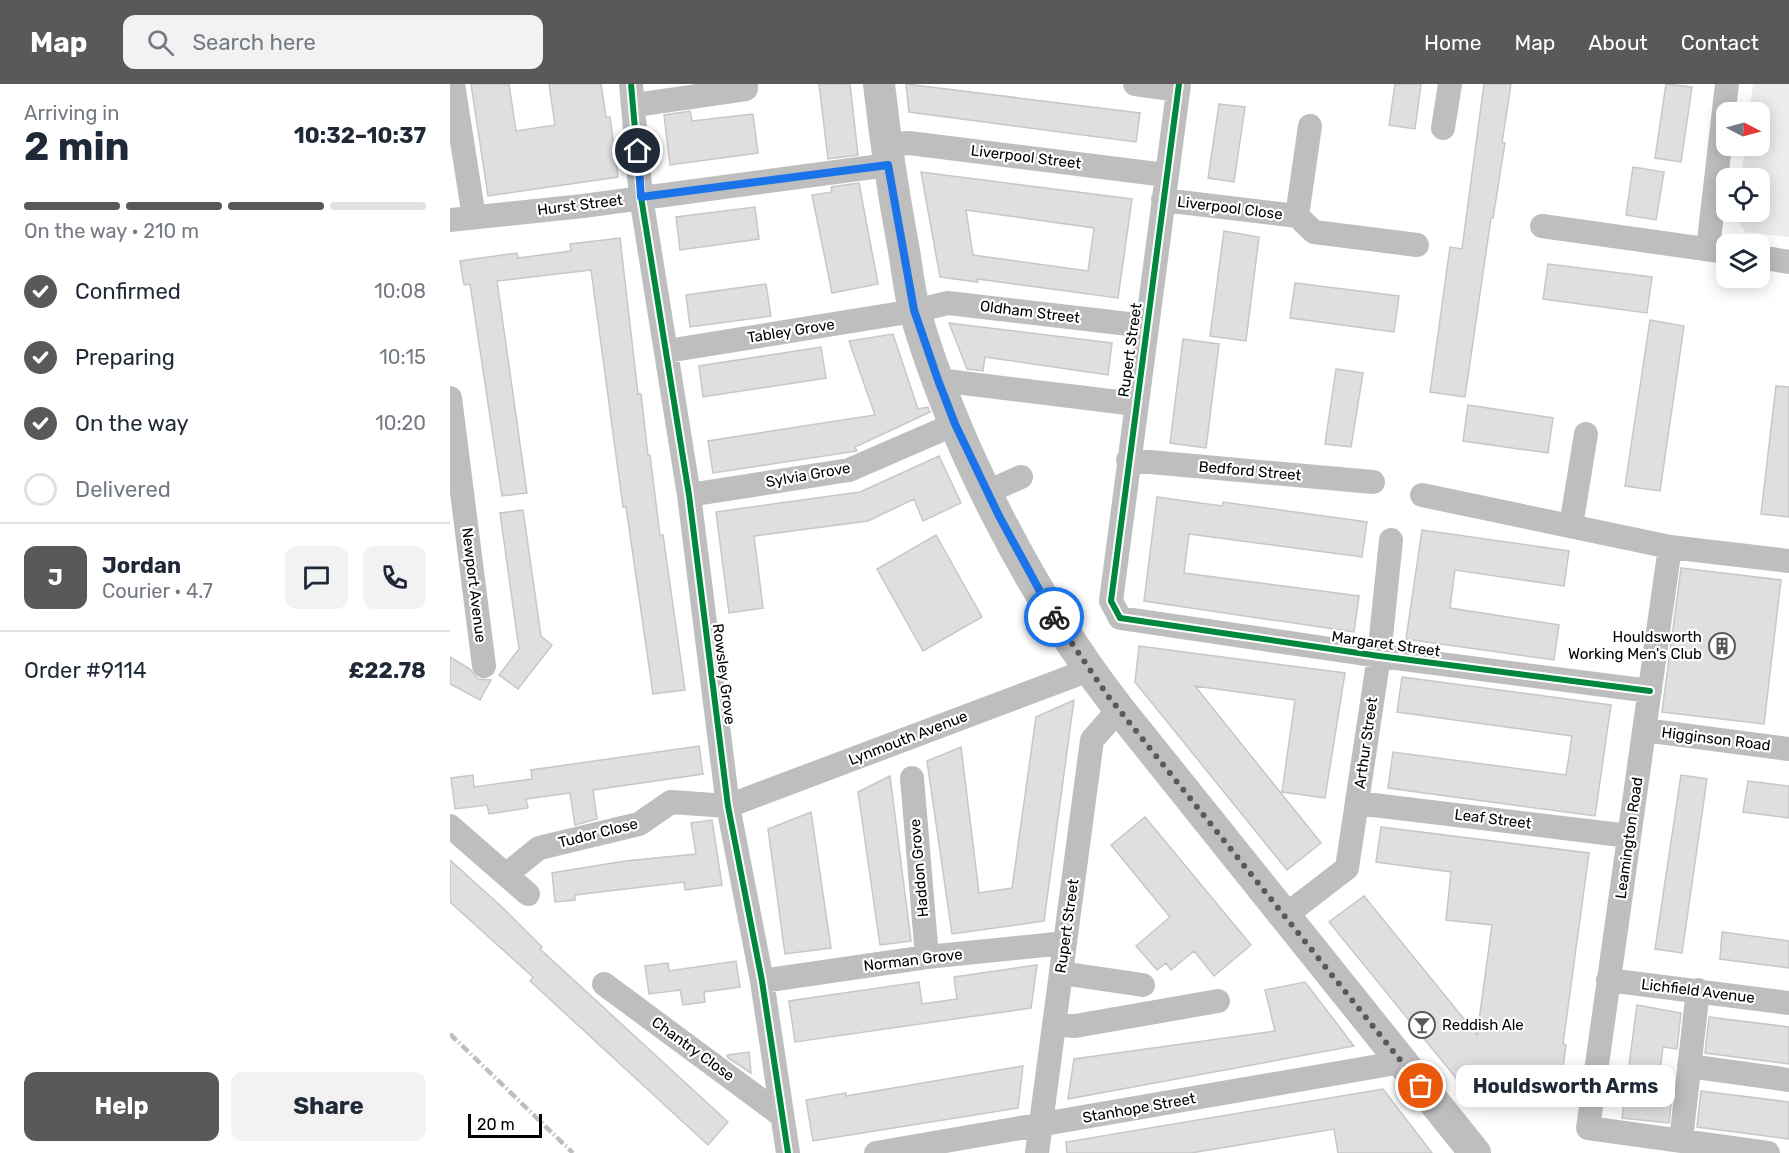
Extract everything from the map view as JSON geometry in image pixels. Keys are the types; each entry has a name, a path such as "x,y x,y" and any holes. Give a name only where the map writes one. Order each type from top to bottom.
{"main road":[{"path":"879,84 887,155 914,310 955,424 987,492 1051,611 1087,668 1474,1153"}],"street":[{"path":"453,84 462,219"},
{"path":"633,94 746,88 746,84"},
{"path":"1135,84 1178,87"},
{"path":"1443,128 1450,84"},
{"path":"1718,234 1727,84"},
{"name":"Rupert Street","path":"1120,618 1112,601 1135,404 1178,87"},
{"name":"Rowsley Grove","path":"633,94 641,197 689,495 728,806 762,981 788,1153"},
{"name":"Liverpool Close","path":"1297,216 1310,126"},
{"name":"Liverpool Street","path":"887,155 909,143 1166,175"},
{"name":"Hurst Street","path":"462,219 641,197 887,155"},
{"name":"Liverpool Close","path":"1163,200 1297,216 1314,232 1417,245"},
{"path":"1542,226 1716,250"},
{"path":"1770,259 1789,262"},
{"name":"Oldham Street","path":"914,310 948,303 1146,326"},
{"name":"Tabley Grove","path":"667,351 914,310"},
{"path":"938,380 1135,404"},
{"name":"Newport Avenue","path":"450,398 484,666"},
{"name":"Sylvia Grove","path":"689,495 849,470 955,424"},
{"path":"1571,526 1586,434"},
{"name":"Bedford Street","path":"1128,460 1373,482"},
{"path":"987,492 1021,477"},
{"path":"1422,495 1670,547 1789,561"},
{"name":"Arthur Street","path":"1286,915 1347,868 1379,656 1391,540"},
{"name":"Leamington Road","path":"1670,547 1587,1128 1681,1140"},
{"name":"Margaret Street","path":"1120,618 1379,656 1650,691"},
{"name":"Lynmouth Avenue","path":"728,806 1073,676 1087,668"},
{"name":"Rupert Street","path":"1037,1153 1092,740 1119,709"},
{"name":"Higginson Road","path":"1644,730 1789,748"},
{"name":"Haddon Grove","path":"912,778 927,957"},
{"name":"Tudor Close","path":"507,874 539,848 639,825 671,802 728,806"},
{"name":"Leaf Street","path":"1357,803 1629,836"},
{"path":"450,826 528,894"},
{"name":"Norman Grove","path":"762,981 927,957 1065,943"},
{"path":"1061,973 1143,985"},
{"name":"Lichfield Avenue","path":"1608,980 1789,1003"},
{"name":"Chantry Close","path":"604,984 781,1115"},
{"path":"1698,990 1681,1140 1768,1153"},
{"path":"1054,1024 1075,1026 1218,1001"},
{"name":"Stanhope Street","path":"876,1153 1402,1062"},
{"path":"1689,1066 1789,1080"}],"shaded area":[{"path":"1753,84 1789,84 1789,237 1745,232 1739,222 1770,222 1770,168 1742,168 1744,156 1770,156 1770,102 1750,102"}],"building":[{"path":"471,84 509,84 516,131 555,125 549,84 601,84 606,117 610,117 618,177 488,196"},
{"path":"819,84 850,84 858,155 828,159"},
{"path":"906,84 1140,113 1136,142 909,112"},
{"path":"1395,84 1421,84 1415,129 1389,125"},
{"path":"1484,84 1511,84 1502,143 1505,143 1493,218 1491,218 1465,397 1430,392 1450,247 1462,249"},
{"path":"1666,84 1692,87 1681,162 1655,158"},
{"path":"1219,104 1245,107 1234,182 1208,178"},
{"path":"690,111 692,121 753,114 758,153 670,165 664,115"},
{"path":"1633,167 1664,172 1656,220 1626,215"},
{"path":"921,172 1132,199 1118,298 977,279 978,282 940,277","holes":["966,210 1094,228 1088,271 973,255"]},
{"path":"859,183 878,284 832,293 812,195 832,192 831,187"},
{"path":"755,207 759,239 680,250 676,217"},
{"path":"1224,231 1259,237 1246,341 1210,336"},
{"path":"620,238 638,394 641,394 660,536 663,535 685,690 653,694 626,507 623,507 591,270 497,281 527,493 502,496 470,284 464,285 460,261 517,253 518,258 571,251 570,244"},
{"path":"1548,264 1652,277 1647,313 1543,299"},
{"path":"1295,283 1399,296 1394,332 1290,318"},
{"path":"766,284 771,316 690,327 686,295"},
{"path":"1650,320 1684,326 1660,491 1625,486"},
{"path":"949,323 1112,343 1108,375 985,357 983,371 967,369"},
{"path":"893,334 918,409 928,407 930,412 855,447 857,451 713,473 708,441 875,415 849,341"},
{"path":"1183,339 1219,344 1206,448 1170,443"},
{"path":"821,347 826,378 703,397 699,366"},
{"path":"1336,369 1363,373 1351,447 1325,444"},
{"path":"1776,386 1789,387 1789,517 1761,514"},
{"path":"1468,405 1553,418 1548,453 1463,441"},
{"path":"939,456 961,503 923,521 914,499 868,521 754,536 763,608 729,613 716,512 860,492"},
{"path":"1157,497 1222,506 1223,502 1367,522 1362,557 1189,534 1184,573 1359,596 1354,632 1144,601"},
{"path":"523,510 541,636 552,645 518,689 499,675 519,649 500,513"},
{"path":"1422,530 1569,551 1564,586 1455,570 1450,608 1559,625 1554,660 1406,639"},
{"path":"936,535 982,617 923,651 877,569"},
{"name":"Houldsworth Working Men's Club","path":"1681,568 1781,580 1764,724 1662,712"},
{"path":"1139,646 1345,673 1325,798 1282,792 1295,700 1195,686 1321,843 1287,870 1135,682"},
{"path":"450,657 470,669 478,679 491,680 480,700 450,684"},
{"path":"1402,677 1611,705 1595,816 1388,788 1393,752 1566,775 1572,736 1397,712"},
{"path":"1074,700 1044,921 952,934 927,761 961,747 979,893 1012,888 1036,717"},
{"path":"699,746 703,774 593,790 597,819 575,825 570,793 526,799 528,808 489,814 487,805 455,809 451,778 473,775 474,787 532,779 531,770"},
{"path":"1681,775 1707,779 1682,953 1655,949"},
{"path":"890,776 911,941 880,945 858,792"},
{"path":"1748,781 1789,786 1789,818 1743,812"},
{"path":"811,812 831,948 785,954 768,829"},
{"path":"1145,817 1251,945 1214,976 1194,951 1171,970 1166,963 1157,970 1136,946 1170,917 1111,845"},
{"path":"712,820 722,885 685,890 684,882 575,895 575,900 555,902 552,873 625,861 696,854 691,823"},
{"path":"1381,827 1589,853 1563,1044 1566,1045 1559,1098 1550,1103 1473,1093 1465,1089 1329,922 1364,896 1477,1035 1492,925 1446,920 1451,872 1376,862"},
{"path":"450,860 503,908 542,947 540,949 728,1122 708,1145 530,981 533,977 450,902"},
{"path":"1722,932 1789,941 1789,968 1720,959"},
{"path":"736,961 740,987 704,992 705,1002 683,1005 680,990 649,994 645,966 668,963 669,971"},
{"path":"1037,965 1031,1008 795,1042 789,1001 919,982 922,1004 957,999 954,977"},
{"path":"1305,982 1354,1046 1068,1099 1074,1059 1275,1031 1265,990"},
{"path":"1637,1005 1681,1013 1677,1049 1663,1047 1658,1085 1673,1087 1669,1123 1622,1118"},
{"path":"1709,1017 1789,1027 1789,1064 1705,1053"},
{"path":"749,1052 751,1073 727,1055"},
{"path":"1023,1066 1018,1108 813,1141 806,1100 846,1093 846,1096"},
{"path":"1383,1089 1432,1153 1338,1153 1334,1129 1191,1153 1067,1153 1066,1142"},
{"path":"1701,1091 1789,1102 1789,1139 1697,1127"}],"railway":[{"path":"450,1034 573,1153"}],"cycle path":[{"path":"631,84 641,197 689,495 728,806 762,981 788,1153"},
{"path":"1120,618 1111,601 1179,84"},
{"path":"1120,618 1379,656 1650,691"}],"way so far":[{"path":"1054,617 1108,696 1421,1086"}],"place":[{"name":"Houldsworth Working Men's Club","path":"1722,646"},
{"name":"Reddish Ale","path":"1422,1025"},
{"name":"Houldsworth Arms","path":"1421,1086"}],"route":[{"path":"638,151 641,197 888,165 914,310 938,380 955,424 999,516 1054,617"}]}
